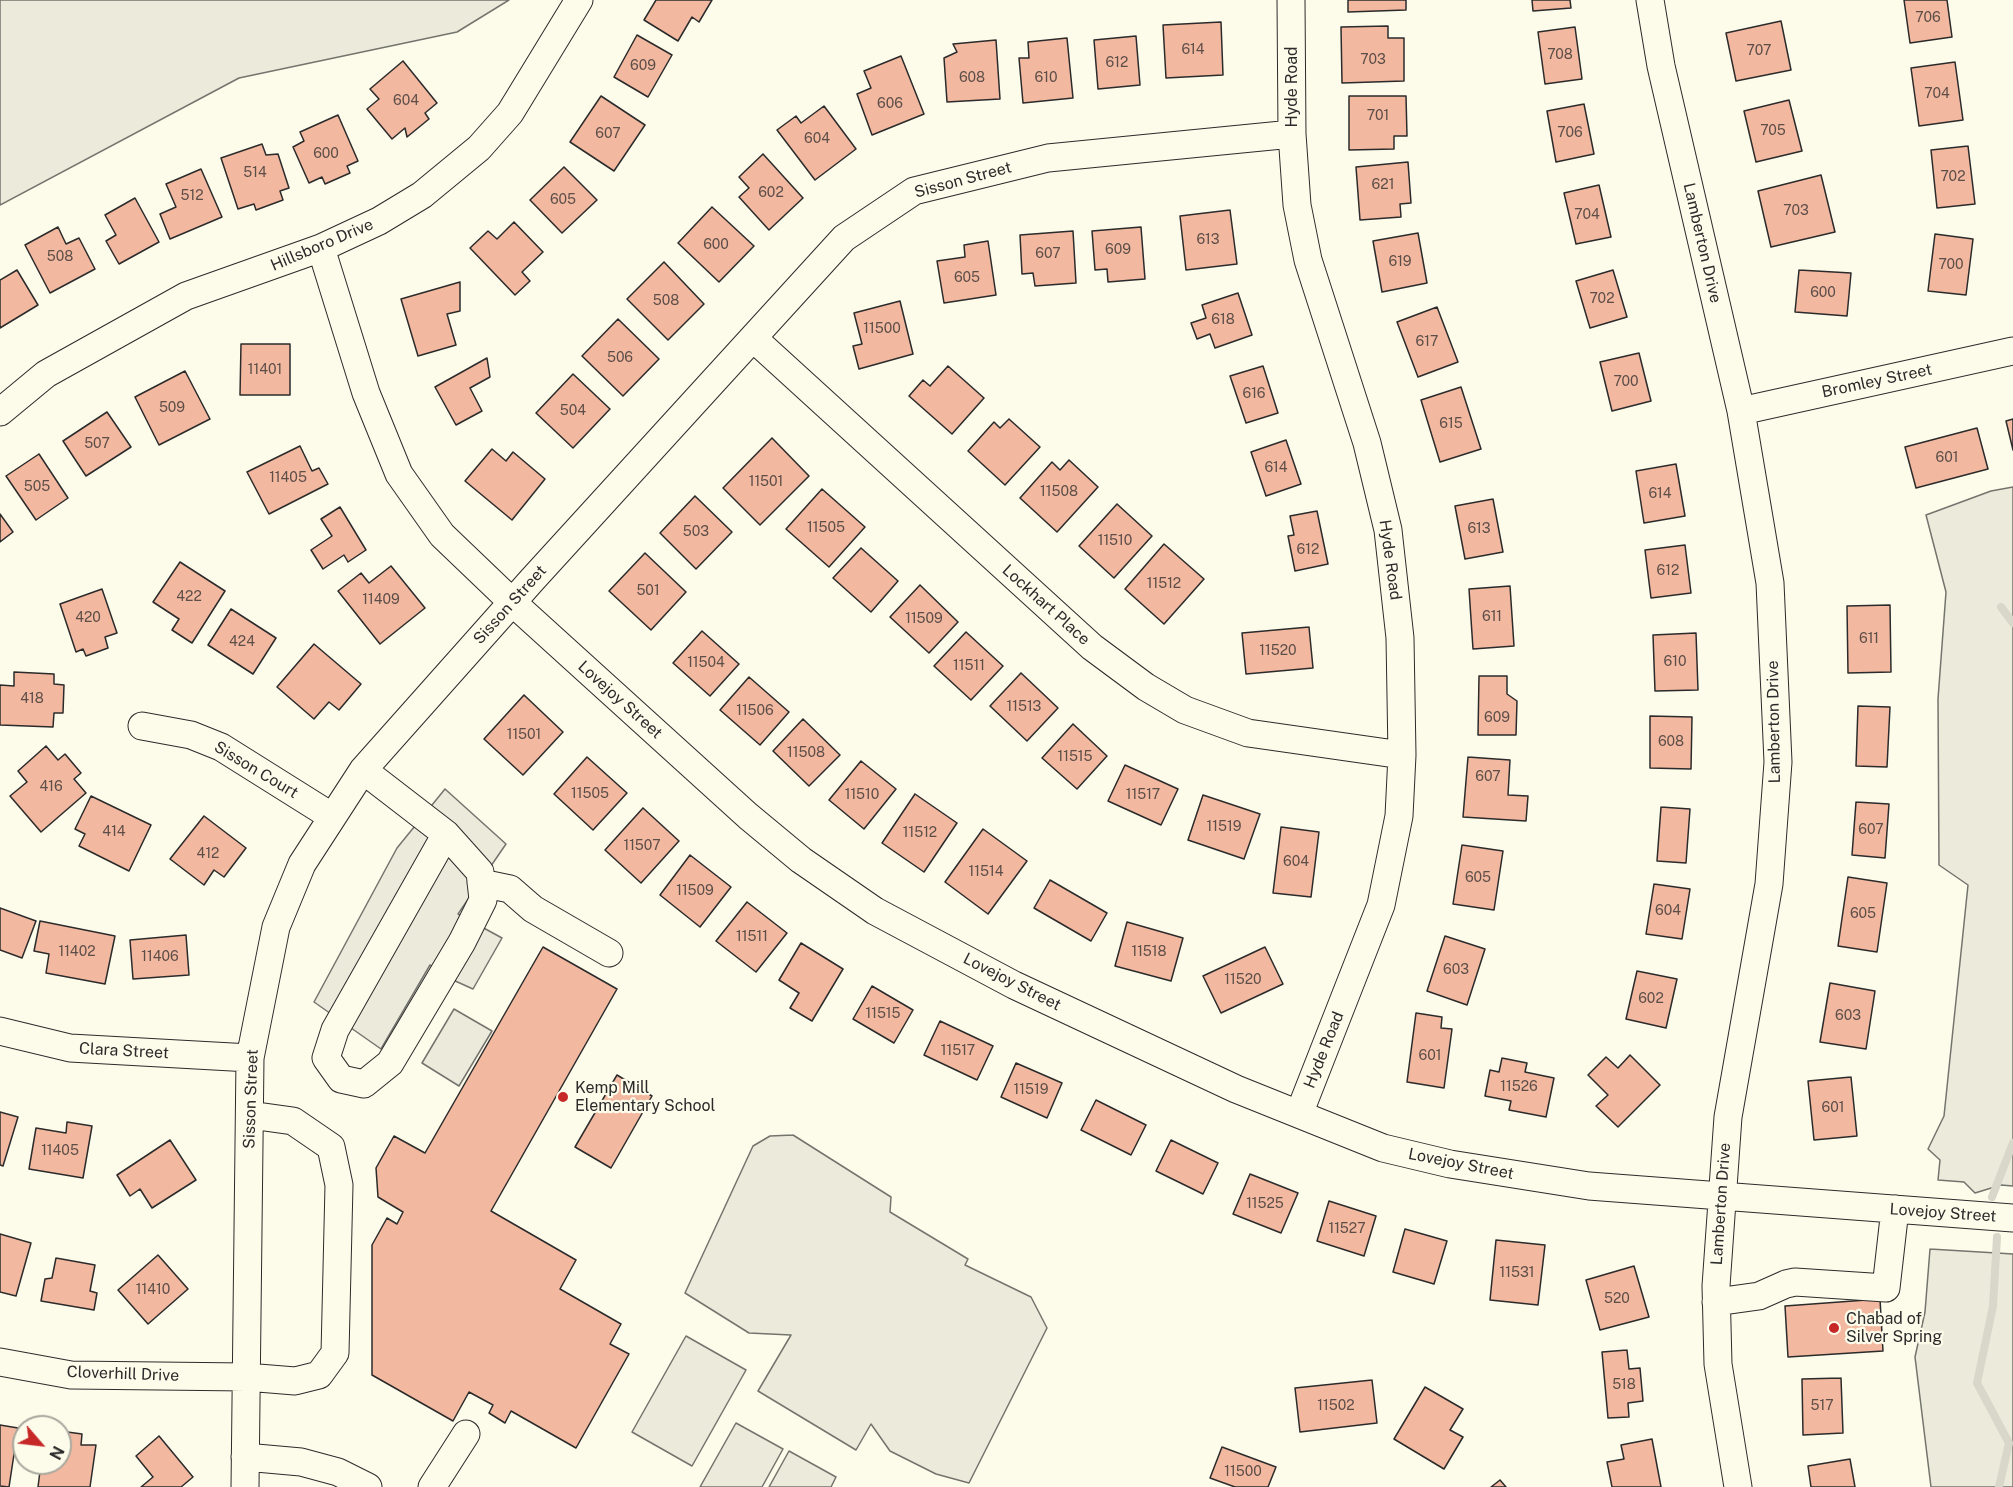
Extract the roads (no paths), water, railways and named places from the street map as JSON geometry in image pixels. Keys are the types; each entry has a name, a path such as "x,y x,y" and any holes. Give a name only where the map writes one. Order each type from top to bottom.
{"street":[{"name":"Hillsboro Drive","path":"0,412 46,374 186,296 321,248 379,221 422,195 479,148 510,113 579,0"},
{"name":"Hyde Road","path":"1291,0 1292,134 1297,205 1308,260 1367,442 1388,530 1400,638 1402,755 1399,816 1381,905 1299,1114"},
{"name":"Lamberton Drive","path":"1650,0 1661,66 1741,411 1770,583 1778,762 1769,884 1728,1117 1721,1196 1716,1302 1718,1364 1738,1487"},
{"name":"Sisson Street","path":"245,1487 250,1058 276,927 302,864 331,816 363,770 512,602 844,238 914,191 1048,158 1292,134"},
{"name":"Lovejoy Street","path":"321,248 366,393 399,474 442,535 512,602 748,816 801,860 876,911 1014,985 1236,1089 1383,1148 1450,1164 1589,1186 2013,1218"},
{"name":"Lockhart Place","path":"753,338 1092,647 1146,687 1185,710 1248,733 1402,755"},
{"name":"Bromley Street","path":"1741,411 2013,351"},
{"name":"Sisson Court","path":"142,726 191,735 221,747 331,816"},
{"path":"363,770 446,834 480,872 483,900 462,942 390,1063 364,1084 342,1079 326,1058 335,1030 446,834"},
{"path":"481,883 510,889 533,909 609,953"},
{"name":"Clara Street","path":"0,1031 70,1048 250,1058"},
{"name":"Cloverhill Drive","path":"0,1362 71,1375 246,1377 295,1381 319,1376 335,1353 339,1185 330,1147 294,1121 250,1115"},
{"path":"1716,1302 1759,1296 1795,1282 1886,1288 1895,1209"},
{"path":"432,1487 466,1434"},
{"path":"246,1457 301,1462 338,1472 368,1487"}],"waterway":[{"path":"2001,607 2013,623"},
{"path":"1992,1197 2013,1143"},
{"path":"1997,1237 1993,1306 1977,1383 2009,1443 1999,1487"}],"place":[{"name":"Kemp Mill Elementary School","path":"563,1097"},
{"name":"Chabad of Silver Spring","path":"1834,1328"}]}
